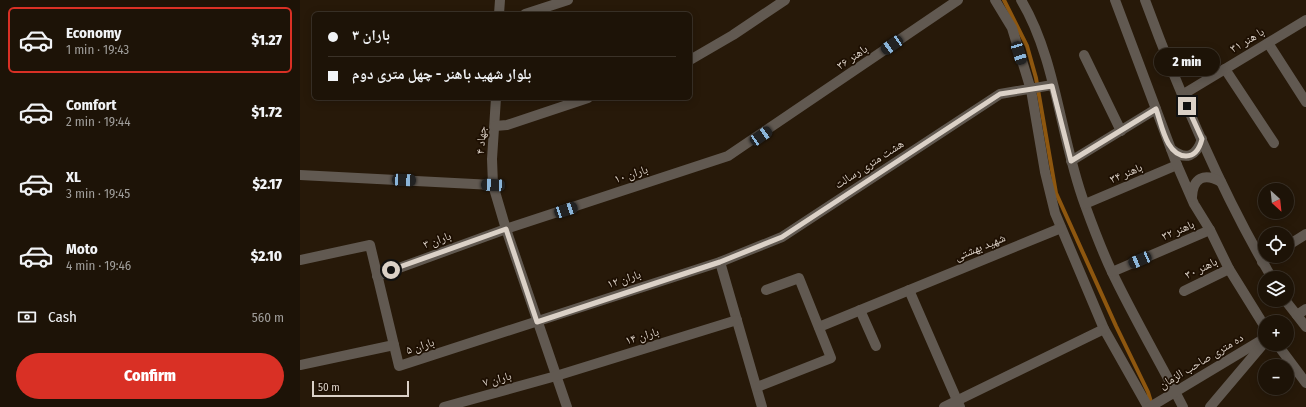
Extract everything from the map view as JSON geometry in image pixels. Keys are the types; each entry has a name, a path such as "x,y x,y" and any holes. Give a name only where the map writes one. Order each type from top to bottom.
{"street":[{"path":"499,12 500,0"},
{"path":"531,12 568,0"},
{"path":"692,59 733,35 785,0"},
{"name":"باهنر ۳۶","path":"761,136 958,0"},
{"path":"995,0 1012,28 1031,90 1045,172 1055,213 1104,329 1149,407"},
{"path":"1021,0 1033,20 1071,161 1085,204 1112,272 1183,407"},
{"path":"1115,0 1177,165 1194,204 1210,230 1229,269 1258,316"},
{"path":"1145,0 1182,95 1221,182 1258,244"},
{"name":"با هنر ۳۱","path":"1182,95 1305,22"},
{"path":"1268,43 1306,102"},
{"path":"1084,56 1121,131"},
{"path":"1225,69 1274,143"},
{"name":"هشت متری رسالت","path":"720,262 782,237 1000,94 1052,86"},
{"name":"جهاد ۴","path":"496,100 492,159 493,185 506,229 567,407"},
{"path":"495,126 507,124 582,100"},
{"path":"1071,161 1156,109"},
{"name":"باران ۱۰","path":"506,229 728,156 761,136"},
{"path":"1171,148 1179,156 1190,156 1199,150 1202,139"},
{"name":"باهنر ۳۴","path":"1085,204 1177,165"},
{"path":"300,175 493,185"},
{"path":"1192,197 1193,186 1200,178 1211,176 1221,182"},
{"name":"شهید بهشتی","path":"819,327 1061,228"},
{"name":"باران ۳","path":"377,276 506,229"},
{"name":"باهنر ۳۲","path":"1112,272 1210,230"},
{"path":"1294,242 1306,234"},
{"name":"باران ۵","path":"300,260 370,245 399,366 537,322"},
{"path":"720,262 762,407"},
{"name":"باران ۱۲","path":"537,322 720,262"},
{"name":"باهنر ۳۰","path":"1184,291 1229,269"},
{"path":"756,388 831,358 800,278 766,290"},
{"path":"909,290 958,404"},
{"path":"1291,307 1306,327"},
{"path":"1297,315 1306,309"},
{"path":"860,310 876,346"},
{"name":"باران ۱۴","path":"556,376 737,320"},
{"path":"944,407 958,404 1104,329"},
{"name":"ده متری صاحب الزمان","path":"1149,407 1258,342"},
{"path":"300,366 394,345"},
{"path":"1210,407 1258,350"},
{"path":"1282,351 1306,383"},
{"name":"باران ۷","path":"444,407 556,376"}],"waterway":[{"path":"1004,0 1027,46 1036,78 1056,193 1116,326 1148,392 1152,405"}],"route":[{"path":"391,270 506,229 537,322 720,262 782,237 1000,94 1052,86 1071,161 1156,109 1171,148 1179,156 1190,156 1199,150 1202,139 1187,106"}]}
